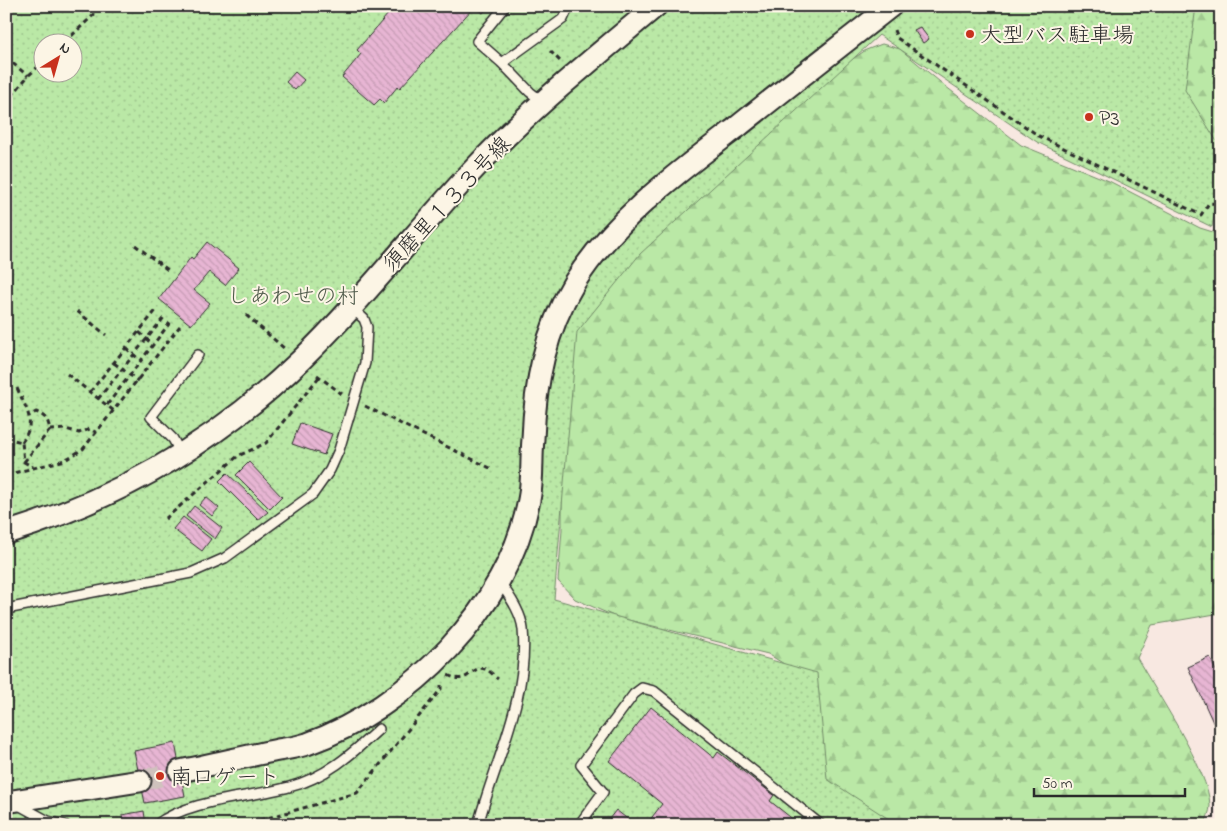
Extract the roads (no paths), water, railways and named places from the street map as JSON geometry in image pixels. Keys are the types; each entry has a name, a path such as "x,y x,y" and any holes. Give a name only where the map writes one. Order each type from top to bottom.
{"street":[{"name":"須磨里１３３号線","path":"6,533 52,519 101,498 181,455 217,431 260,397 300,361 352,308 476,166 543,102 656,6"},
{"path":"180,771 306,744 360,718 402,692 436,661 483,607 500,582 515,548 529,499 539,369 553,325 578,277 620,225 679,172 894,16"},
{"path":"9,802 140,781"}],"lane":[{"path":"505,6 476,41 543,102"},
{"path":"502,63 563,19 569,6"},
{"path":"6,610 191,573 226,558 313,494 330,470 339,450 365,363 367,327 364,318 352,308"},
{"path":"181,455 173,439 151,417 198,354"},
{"path":"478,825 511,725 523,664 523,628 513,601 500,582"},
{"path":"578,825 604,792 581,766 634,694 642,688 654,691 821,825"},
{"path":"156,825 186,809 291,787 323,773 347,759 379,730"},
{"path":"9,802 48,821 64,825"}],"tunnel":[{"path":"140,781 180,771"}],"place":[{"name":"大型バス駐車場","path":"970,34"},
{"name":"P3","path":"1089,117"},
{"name":"南口ゲート","path":"160,776"}],"park label":[{"name":"しあわせの村","path":"293,295"}]}
